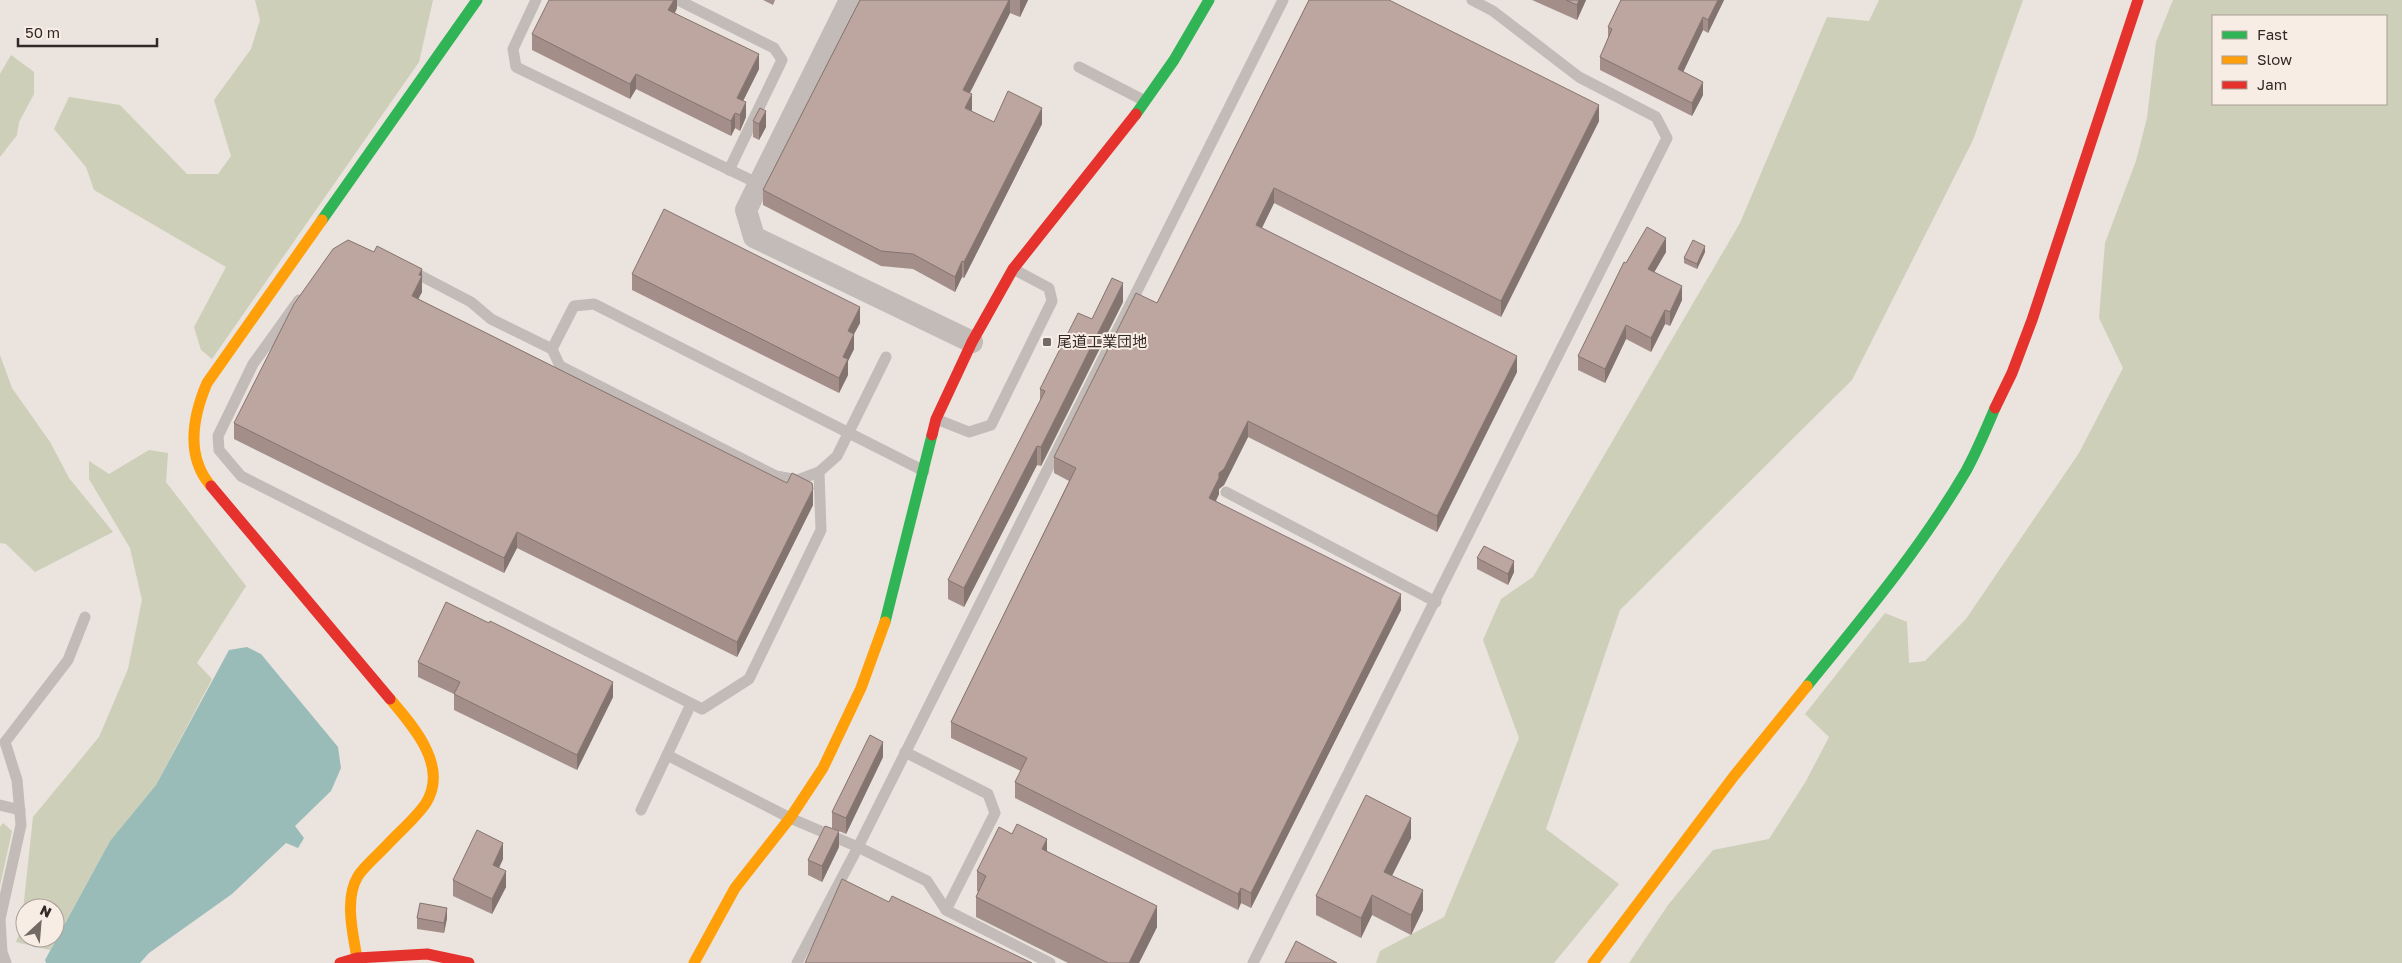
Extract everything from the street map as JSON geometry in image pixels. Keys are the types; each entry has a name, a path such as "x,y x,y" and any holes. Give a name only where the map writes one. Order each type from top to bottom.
{"street":[{"path":"356,958 350,917 353,888 358,876 426,803 432,788 432,761 429,750 411,724 204,478 194,454 195,417 207,383 477,0"},
{"path":"850,0 746,210 754,237 972,342"},
{"path":"694,963 735,888 790,818 823,768 861,688 882,634 936,420 972,342 1013,269 1145,101 1174,60 1209,0"},
{"path":"1593,963 1734,776 1878,598 1942,510 1967,469 2012,373 2032,320 2138,0"},
{"path":"340,963 356,958 427,954 469,963"}],"lane":[{"path":"536,0 513,49 516,67 759,184"},
{"path":"678,0 774,48 782,60 729,170"},
{"path":"797,963 858,847 1283,0"},
{"path":"1253,963 1436,602 1667,138 1656,117 1579,77 1492,11 1472,0"},
{"path":"1079,67 1145,101"},
{"path":"396,263 471,302 491,319 552,349 560,366 776,476 798,480 819,472 837,456 886,357"},
{"path":"936,420 969,432 991,425 1052,300 1049,288 1013,269"},
{"path":"305,291 252,364 218,436 219,450 241,476 702,709 749,679 821,530 819,472"},
{"path":"552,349 574,306 594,304 924,472"},
{"path":"1226,492 1436,602"},
{"path":"6,963 2,952 0,919 21,825 18,780 5,742 68,660 85,617"},
{"path":"641,810 691,704"},
{"path":"905,752 988,794 995,813 946,910"},
{"path":"667,755 790,818 858,847 927,881 946,910 1050,963"},
{"path":"0,805 20,810"}],"green space":[{"path":"255,0 433,0 419,62 212,359 201,350 194,327 226,267 94,190 86,167 54,129 69,97 120,105 187,174 218,174 231,156 214,100 251,49 260,20"},
{"path":"1879,0 2023,0 1973,140 1852,380 1620,610 1546,829 1619,884 1554,963 1376,963 1380,951 1444,917 1519,738 1483,640 1501,599 1533,577 1740,223 1827,17 1869,21"},
{"path":"2173,0 2402,0 2402,963 1629,963 1668,905 1713,850 1769,839 1806,781 1829,737 1805,714 1885,613 1907,622 1909,663 1925,661 1966,619 2079,453 2123,368 2099,318 2105,243 2136,161 2147,118 2156,42"},
{"path":"11,55 34,72 34,94 19,122 17,135 0,157 0,74"},
{"path":"0,355 12,388 50,442 69,478 113,532 35,572 6,544 0,543"},
{"path":"149,450 168,453 166,482 246,586 197,663 212,679 156,785 110,841 65,923 65,898 24,898 33,817 99,737 128,669 142,600 130,548 89,479 89,461 109,474"},
{"path":"3,823 12,831 0,886 0,827"}],"water":[{"path":"247,647 261,654 338,747 341,768 331,791 295,826 304,838 298,848 286,843 232,894 149,953 140,963 46,963 45,960 52,948 65,948 65,923 110,841 156,785 229,650"}],"building":[{"path":"549,0 674,0 668,10 759,54 737,98 746,102 740,115 735,113 731,121 636,74 630,84 532,34"},
{"path":"860,0 1009,0 963,90 972,94 965,108 994,122 1008,91 1042,108 955,277 913,254 881,251 763,190"},
{"path":"1309,0 1389,0 1599,105 1501,301 1274,188 1256,225 1517,356 1437,516 1248,421 1224,469 1219,473 1219,478 1209,498 1401,594 1251,893 1241,888 1238,894 1015,782 1027,758 951,722 1076,468 1054,457 1136,293 1157,303"},
{"path":"1566,0 1579,0 1577,5"},
{"path":"1621,0 1718,0 1708,20 1703,17 1678,69 1703,82 1692,103 1600,57 1612,29 1608,27"},
{"path":"760,108 766,111 759,124 753,121"},
{"path":"664,209 860,307 848,331 854,334 843,357 848,359 839,378 632,274"},
{"path":"1647,227 1666,238 1648,269 1682,286 1670,312 1665,310 1651,338 1626,325 1605,369 1578,356 1624,262 1626,263"},
{"path":"348,240 374,252 377,246 422,269 419,275 422,276 412,296 787,483 792,473 812,483 813,489 737,642 517,532 504,558 234,423 294,304 333,249"},
{"path":"1693,240 1705,246 1697,264 1684,258"},
{"path":"1112,278 1123,283 1041,447 1037,446 964,588 948,580 1045,391 1040,389 1078,313 1092,319"},
{"path":"1484,546 1514,561 1508,574 1477,558"},
{"path":"446,602 489,623 490,621 613,682 577,755 454,694 460,682 418,662"},
{"path":"870,735 883,742 846,818 832,812"},
{"path":"1366,795 1411,818 1384,872 1423,890 1411,915 1372,895 1361,918 1316,896"},
{"path":"1017,824 1047,839 1042,849 1157,906 1129,963 1108,963 976,897 986,876 977,871 999,827 1012,834"},
{"path":"825,826 839,831 822,866 808,860"},
{"path":"477,830 503,843 493,865 506,871 492,899 453,880"},
{"path":"842,879 889,902 892,896 1032,963 805,963"},
{"path":"420,903 447,908 444,923 417,918"},
{"path":"1296,941 1337,963 1285,963"}],"traffic: fast":[{"path":"322,220 477,0"},
{"path":"1136,114 1174,60 1209,0"},
{"path":"1807,686 1891,582 1949,500 1978,448 1995,408"},
{"path":"885,622 932,435"}],"traffic: slow":[{"path":"211,486 197,462 194,436 198,409 207,383 322,220"},
{"path":"694,963 735,888 790,818 823,768 861,688 885,622"},
{"path":"1593,963 1734,776 1807,686"},
{"path":"357,958 350,906 354,885 364,868 422,809 432,789 431,761 425,747 409,721 390,699"}],"traffic: jam":[{"path":"1995,408 2012,373 2032,320 2138,0"},
{"path":"932,435 936,419 972,342 1013,269 1136,114"},
{"path":"211,486 390,699"},
{"path":"340,963 357,958 427,954 469,963"}],"place":[{"name":"尾道工業団地","path":"1047,342"}]}
